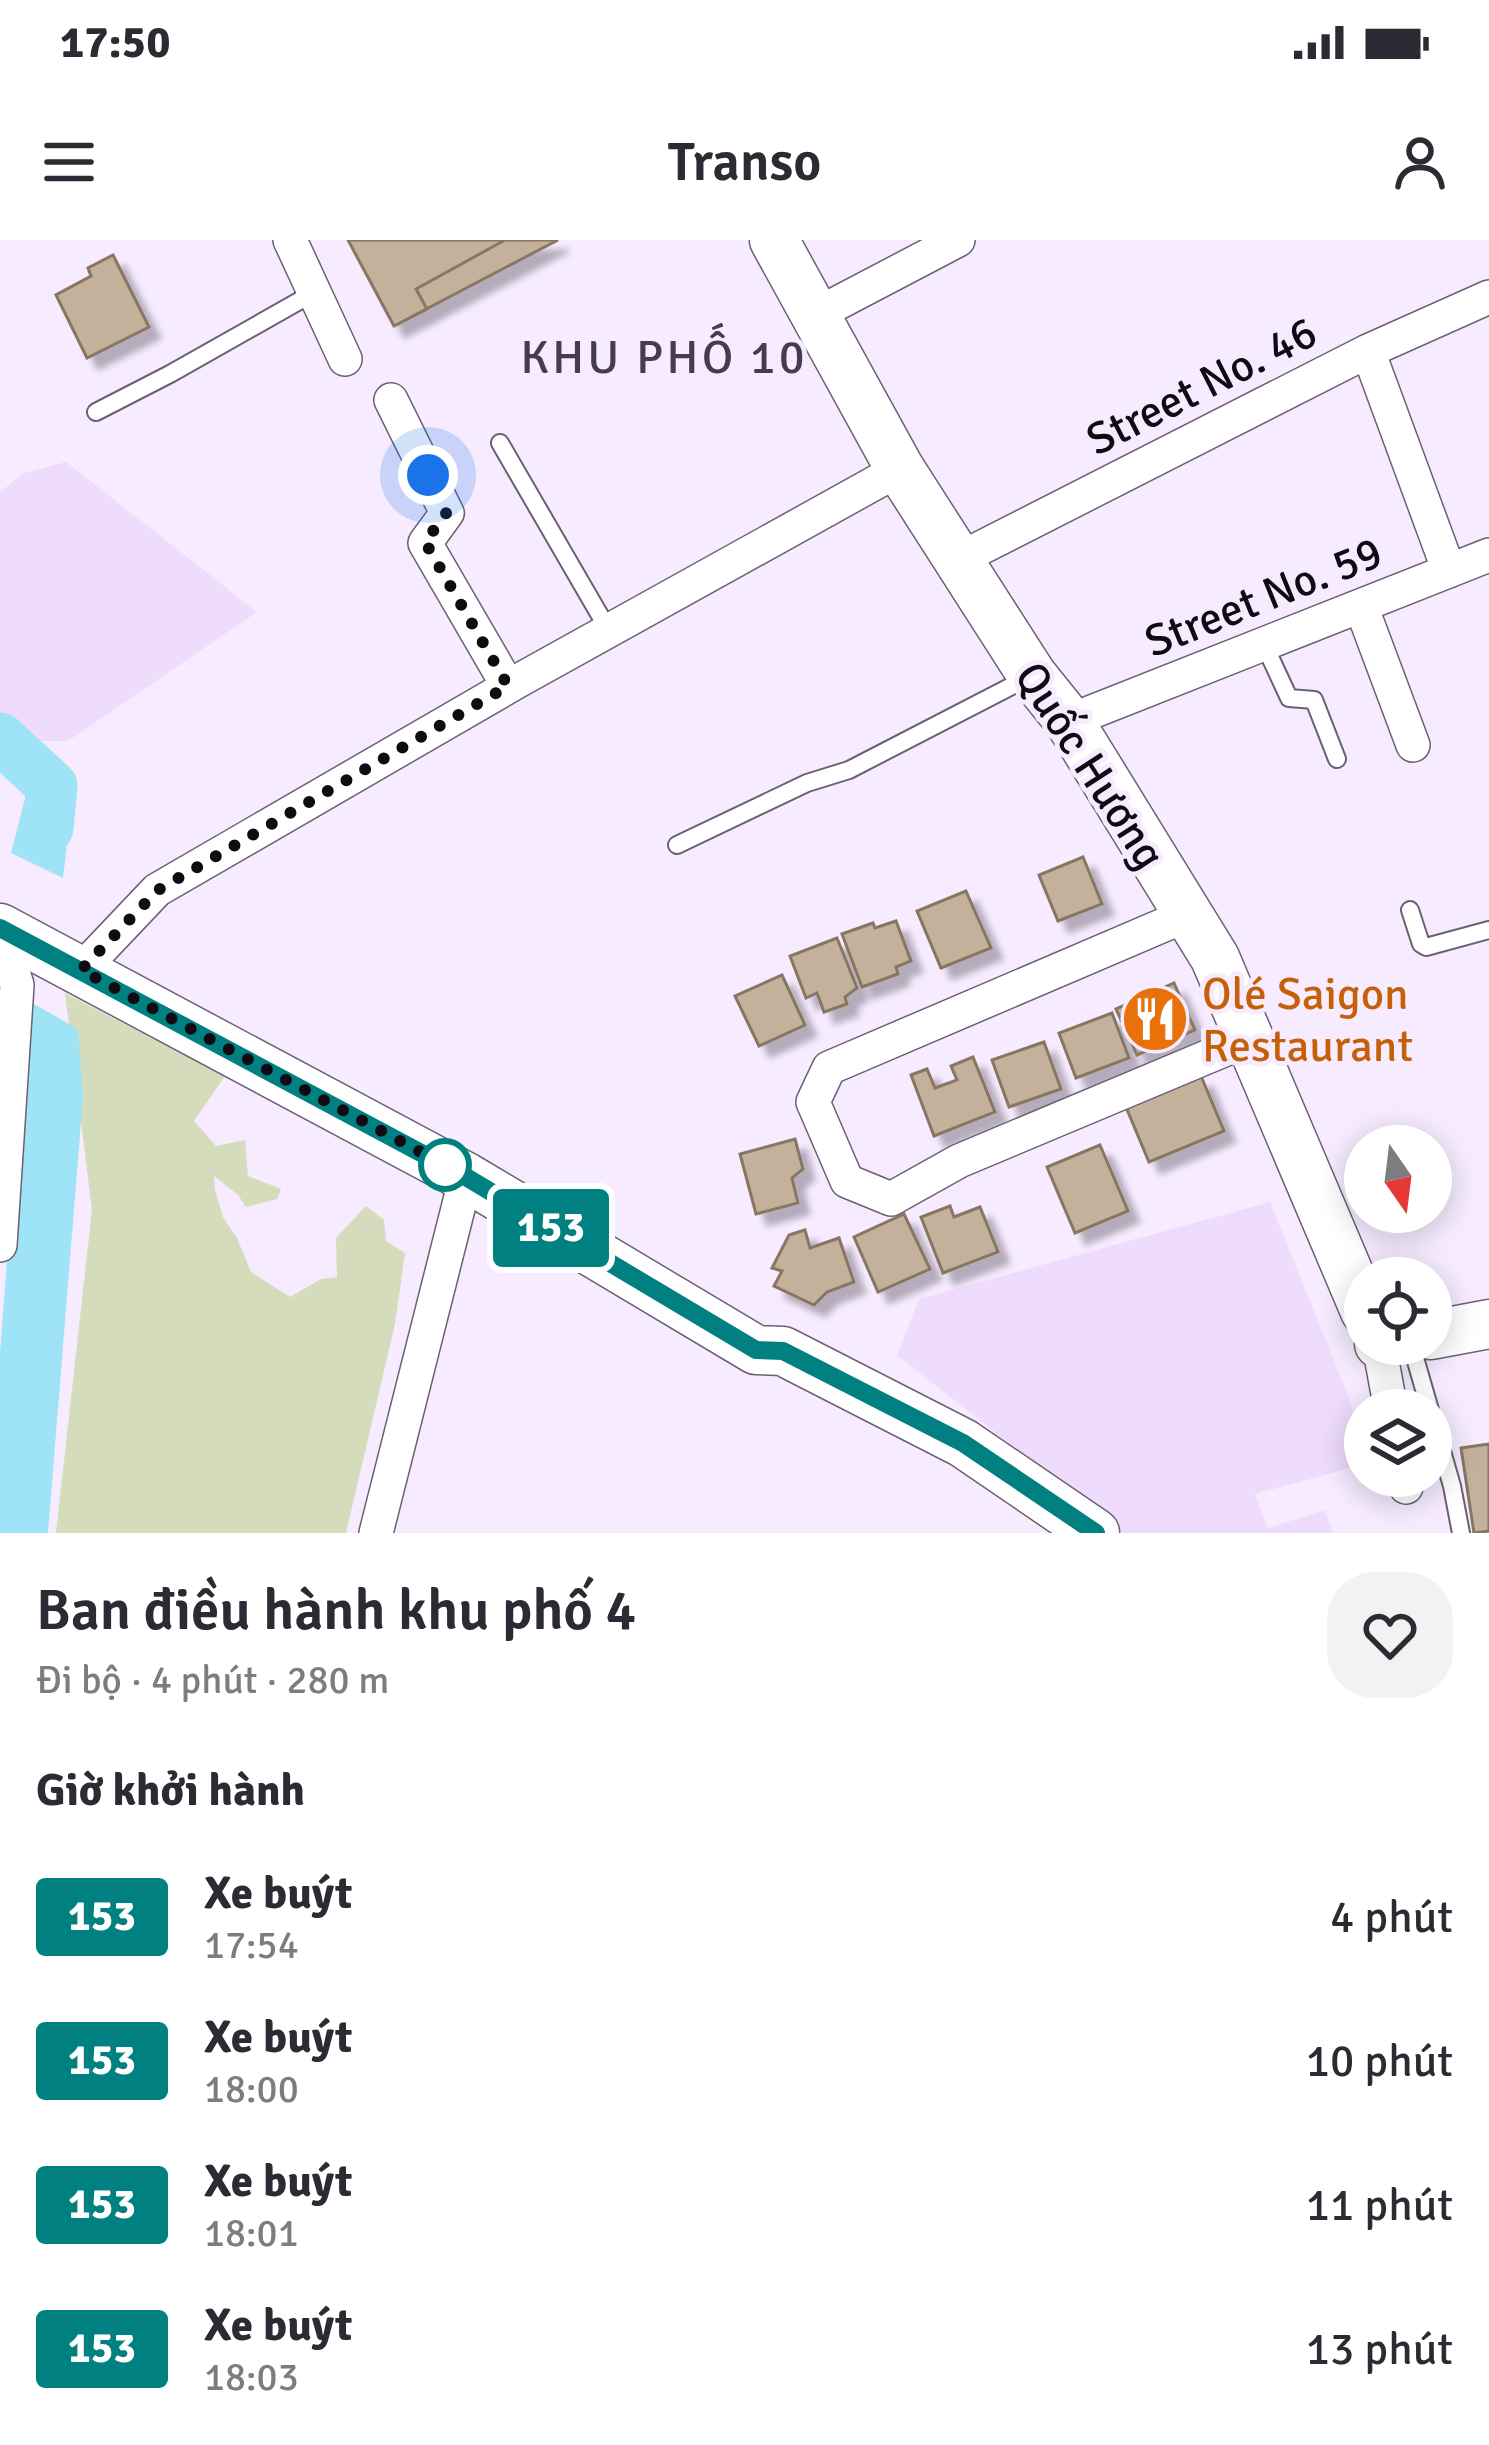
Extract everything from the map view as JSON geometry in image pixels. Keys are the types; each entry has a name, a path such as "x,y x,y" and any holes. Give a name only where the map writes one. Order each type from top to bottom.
{"main road":[{"name":"Quốc Hương","path":"774,240 900,469 1032,675 1070,722 1215,958 1344,1261"},
{"path":"5,940 81,970 466,1177 756,1350 783,1351 963,1443 1096,1533"},
{"path":"1452,1331 1489,1324"},
{"path":"756,1350 767,1369 953,1468 1047,1533"}],"street":[{"path":"290,240 345,359"},
{"path":"815,315 958,240"},
{"name":"Street No. 46","path":"957,560 1368,351 1489,297"},
{"path":"1368,351 1449,571"},
{"path":"392,400 447,512 425,542 508,686"},
{"path":"81,970 158,890 508,686 900,469"},
{"name":"Street No. 59","path":"1070,722 1489,555"},
{"path":"1361,605 1413,746"},
{"path":"1187,914 829,1068 813,1102 847,1181 891,1199 958,1161 1250,1039"},
{"path":"0,1245 17,985 5,940"},
{"path":"376,1533 466,1177"}],"lane":[{"path":"96,412 315,292"},
{"path":"500,443 609,631"},
{"path":"1264,644 1289,698 1314,700 1337,759"},
{"path":"676,845 788,791 849,770 1032,675"},
{"path":"1409,910 1426,947 1489,931"},
{"path":"1452,1486 1461,1533"}],"shaded area":[{"path":"66,462 257,612 68,741 12,741 0,734 0,492 24,473"},
{"path":"1270,1202 1346,1389 1344,1470 1255,1494 1268,1528 1325,1510 1333,1533 1123,1533 897,1355 919,1299"}],"green space":[{"path":"65,993 225,1076 194,1121 216,1146 245,1140 248,1176 281,1189 277,1199 246,1207 214,1176 223,1217 251,1272 290,1297 321,1279 337,1277 336,1238 366,1206 384,1220 386,1241 405,1253 395,1324 346,1533 56,1533 92,1210"}],"water":[{"path":"37,752 75,777 63,878 11,853"},
{"path":"32,1003 78,1029 83,1097 48,1533 0,1533 0,1353 26,1009"}],"building":[{"path":"348,240 505,240 416,289 427,309 394,326"},
{"path":"348,240 558,240 394,326"},
{"path":"113,255 149,327 87,358 56,295 91,276 88,268"},
{"path":"1083,857 1102,904 1058,921 1039,875"},
{"path":"966,891 991,948 941,968 917,911"},
{"path":"896,921 911,961 896,967 898,974 862,987 842,934"},
{"path":"837,938 857,988 845,997 847,1004 824,1012 817,993 806,998 790,956"},
{"path":"782,975 805,1025 759,1046 735,996"},
{"name":"Olé Saigon Restaurant","path":"1174,983 1195,1030 1137,1055 1116,1009"},
{"path":"1112,1013 1129,1058 1076,1078 1059,1033"},
{"path":"1044,1042 1061,1089 1009,1107 992,1060"},
{"path":"973,1057 995,1112 934,1136 911,1075 927,1069 935,1088 957,1080 951,1066"},
{"path":"1201,1076 1224,1131 1149,1162 1126,1107"},
{"path":"795,1139 803,1169 792,1178 798,1203 756,1214 740,1154"},
{"path":"1100,1145 1128,1211 1075,1233 1047,1167"},
{"path":"950,1206 954,1217 980,1207 998,1252 943,1273 921,1217"},
{"path":"904,1214 930,1269 878,1292 854,1237"},
{"path":"805,1230 810,1248 839,1238 854,1282 827,1292 814,1305 774,1286 782,1271 772,1268 789,1235"},
{"path":"1489,1444 1489,1531 1474,1533 1461,1448"}],"waterway":[{"path":"0,738 52,786 48,828"}],"bus line":[{"name":"153","path":"0,928 466,1177 756,1350 783,1351 963,1443 1096,1533"}],"place":[{"name":"Olé Saigon Restaurant","path":"1155,1019"}],"district":[{"name":"KHU PHỐ 10","path":"664,356"}],"route":[{"path":"428,475 447,512 425,542 508,686 158,890 81,970 445,1165"}]}
